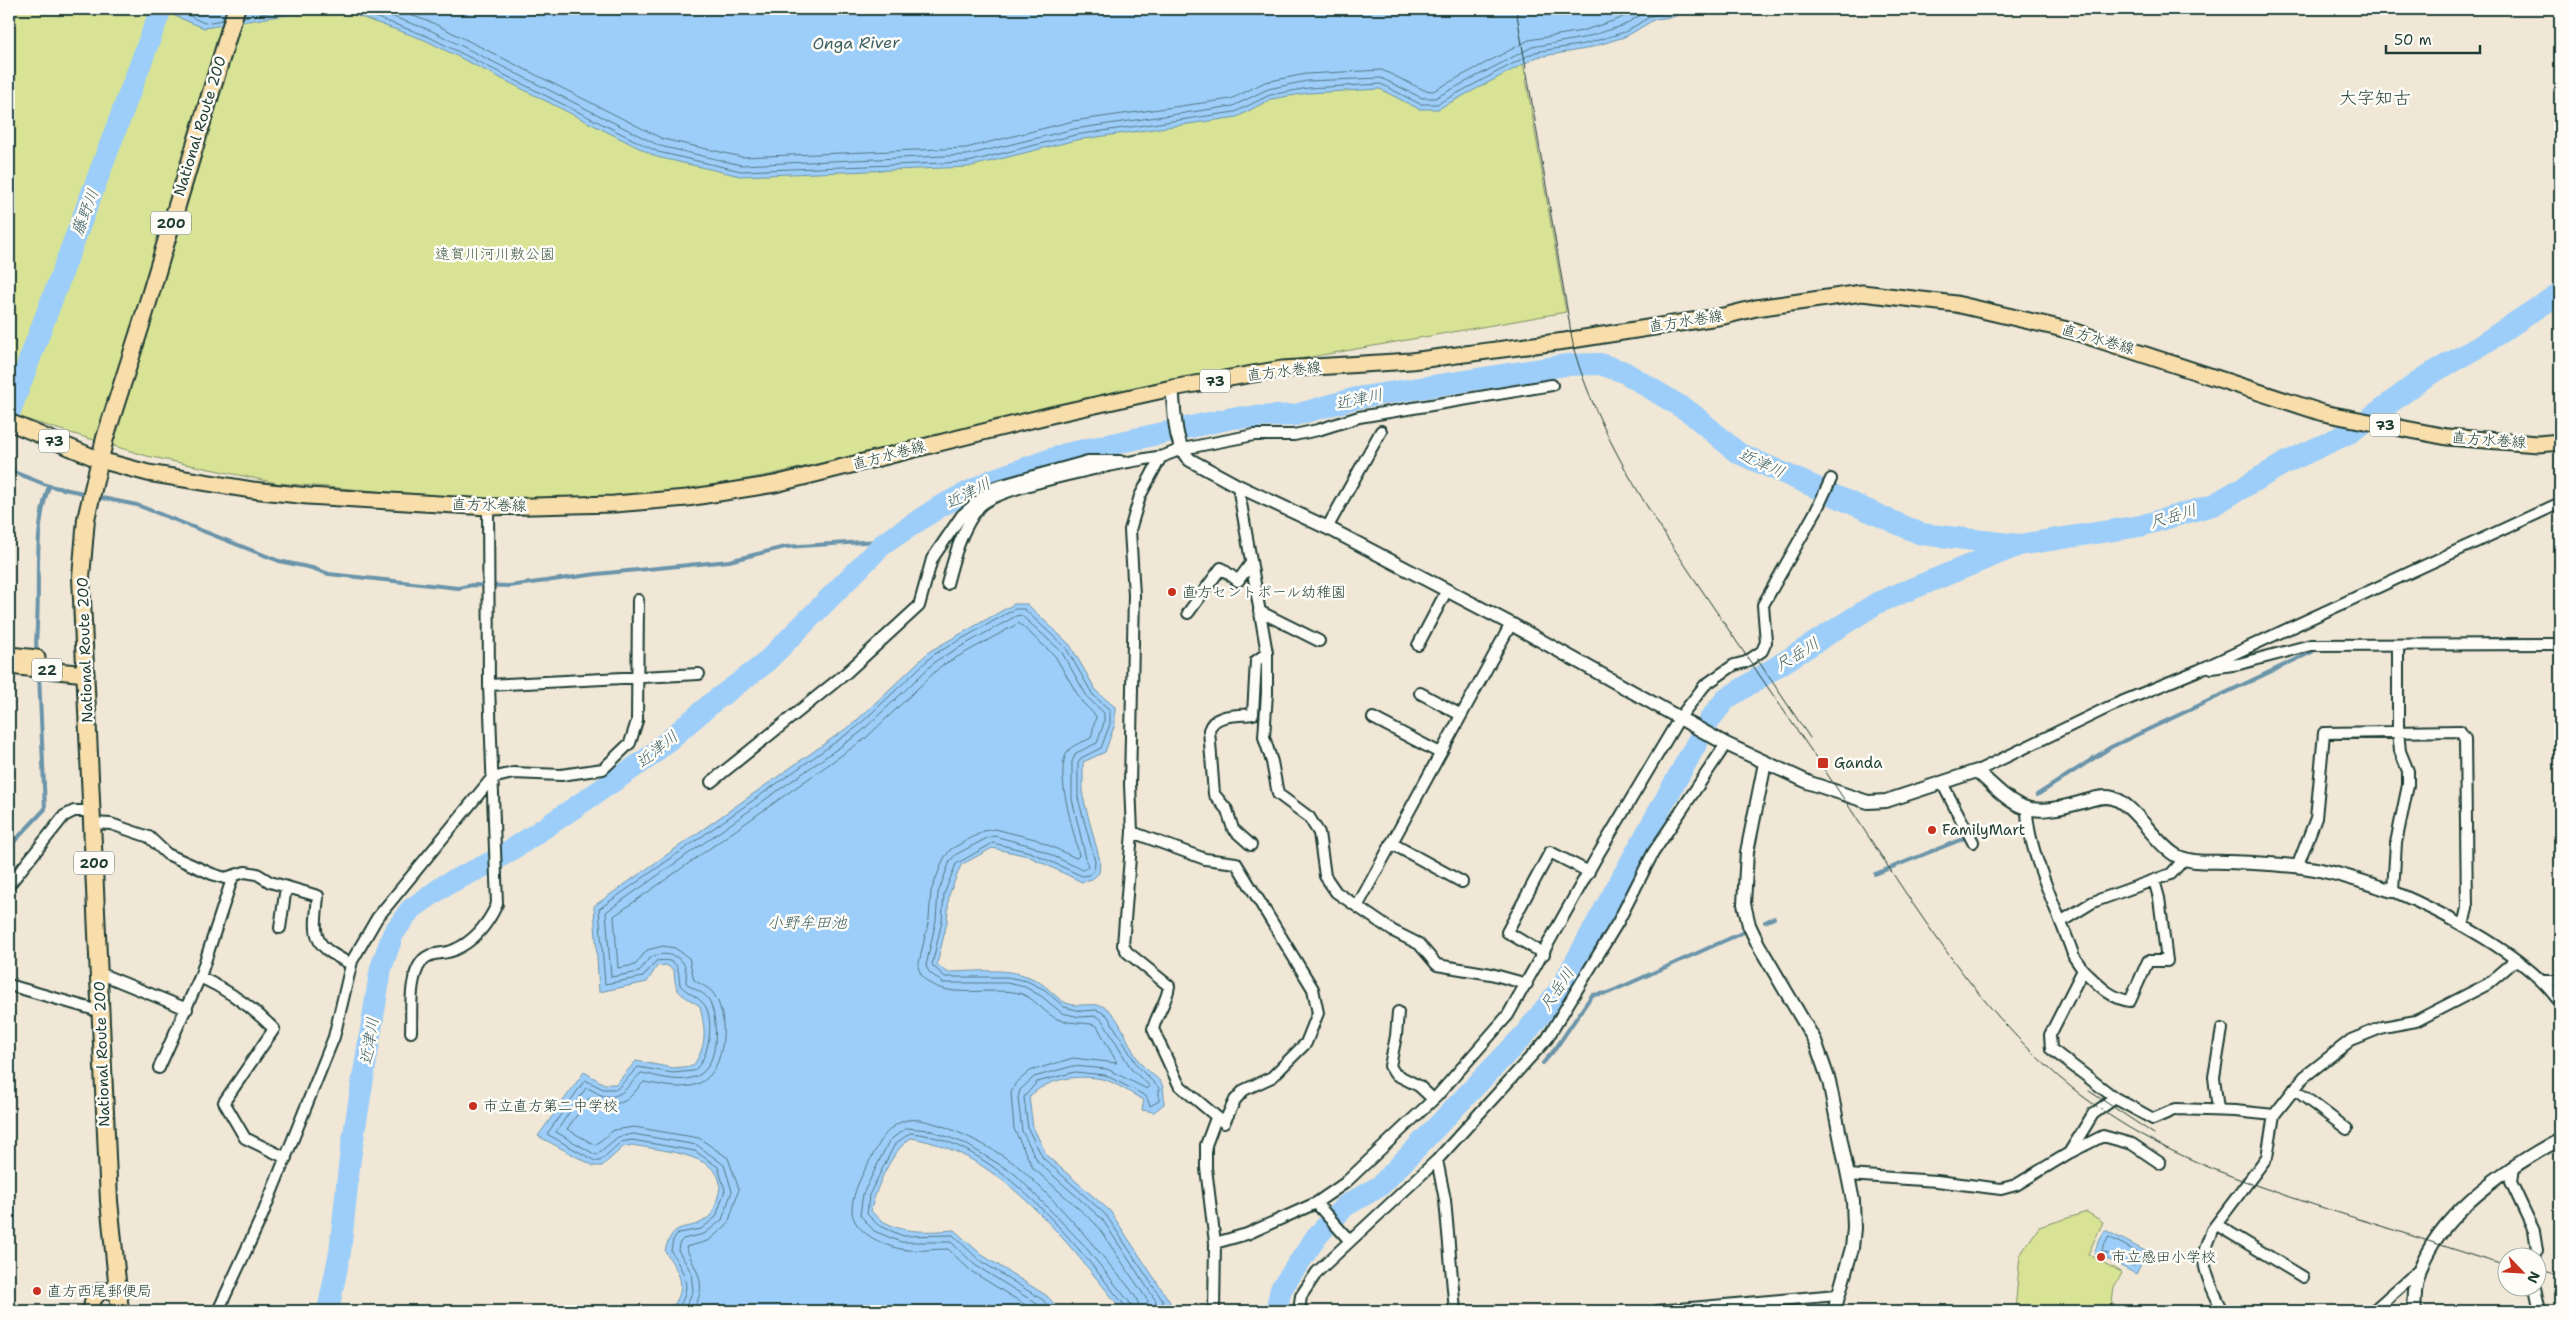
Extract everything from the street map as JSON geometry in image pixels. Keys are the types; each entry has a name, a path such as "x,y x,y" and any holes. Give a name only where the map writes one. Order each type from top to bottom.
{"highway":[{"name":"National Route 200","path":"120,1311 116,1291 99,1011 99,972 81,577 86,519 105,438 142,322 236,9"}],"main road":[{"name":"直方水巻線","path":"9,422 100,460 148,473 252,490 308,496 488,507 614,504 687,498 774,484 953,438 1172,388 1282,369 1411,361 1565,341 1724,316 1756,308 1862,293 1956,304 2072,331 2324,413 2447,437 2538,444 2560,442"},
{"name":"22","path":"9,655 85,669"},
{"name":"22","path":"9,666 85,669"},
{"path":"91,1311 93,1300 100,1291 116,1291"}],"street":[{"path":"1132,832 1205,859 1236,863 1313,989 1318,1013 1306,1043 1272,1077 1244,1090 1235,1100 1224,1123 1179,1085 1156,1041 1153,1029 1156,1018 1168,998 1169,986 1127,952 1123,945 1132,832 1130,784 1134,595 1130,530 1140,496 1154,468 1165,456 1181,446 1254,434 1294,435 1318,430 1358,417 1552,385"},
{"path":"1172,388 1181,446 1190,460 1238,486 1327,528 1447,590 1726,744 1810,783 1868,802 1886,800 1977,770 2109,707 2199,670 2560,503"},
{"path":"1327,528 1382,431"},
{"path":"711,782 845,674 919,606 932,559 962,515 995,487 1088,461 1120,461 1165,456"},
{"path":"947,584 958,543 980,506 1015,488 1120,461"},
{"path":"1215,1243 1247,1234 1319,1206 1433,1100 1508,1015 1680,717 1705,686 1734,665 1746,662 1762,651 1766,642 1763,605 1821,501 1831,479"},
{"path":"1238,486 1267,653 1264,737 1272,762 1278,794 1309,817 1319,833 1325,876 1336,892 1358,905 1393,931 1419,944 1438,965 1491,974 1527,984"},
{"path":"411,1032 413,984 422,961 431,955 453,951 476,936 490,919 496,904 496,846 489,685 488,507"},
{"path":"1188,613 1221,568 1238,581 1251,563"},
{"path":"1418,645 1447,590"},
{"path":"218,1311 262,1216 334,1037 351,964 377,918 492,778 513,772 561,775 603,769 630,744 637,721 638,600"},
{"path":"1259,611 1319,640"},
{"path":"1358,905 1510,624"},
{"path":"2199,670 2239,664 2311,645 2560,644"},
{"path":"2393,891 2396,843 2408,785 2408,771 2400,751 2398,732 2398,646"},
{"path":"1250,846 1233,829 1227,810 1214,794 1209,730 1211,723 1216,719 1253,714 1256,661 1267,653"},
{"path":"489,685 699,674"},
{"path":"1420,693 1461,715"},
{"path":"1373,718 1440,753"},
{"path":"2296,866 2316,818 2324,733 2454,730 2463,734 2466,739 2467,908 2463,926"},
{"path":"1299,1311 1301,1296 1317,1272 1347,1238 1438,1160 1547,1040 1618,922 1653,853 1726,744"},
{"path":"1765,763 1747,852 1744,904 1758,944 1815,1042 1829,1081 1853,1201 1854,1228 1852,1248 1837,1295 1834,1311"},
{"path":"1977,770 2009,800 2027,809 2052,810 2102,797 2119,800 2167,849 2198,862 2296,866 2342,876 2393,891 2434,909 2516,960 2544,981 2560,1002"},
{"path":"1942,783 1970,838"},
{"path":"2027,809 2027,823 2036,856 2074,957 2083,970 2108,994 2119,1000 2130,1000 2148,962 2167,961 2159,898 2154,880"},
{"path":"9,885 64,816 74,811 150,837 167,854 212,874 225,878 245,872 257,874 286,887 318,896 315,928 318,940 332,954 351,964"},
{"path":"1391,843 1462,882"},
{"path":"1544,954 1507,932 1550,852 1589,872"},
{"path":"2062,921 2093,902 2171,874 2185,858"},
{"path":"159,1068 200,977 233,876"},
{"path":"280,928 286,887"},
{"path":"2223,1311 2213,1292 2204,1255 2212,1230 2267,1157 2274,1115 2294,1089 2328,1056 2351,1040 2383,1027 2416,1020 2488,984 2516,960"},
{"path":"2083,970 2050,1035 2049,1043 2051,1049 2115,1098 2153,1119 2176,1109 2218,1110 2274,1115"},
{"path":"99,972 187,1009"},
{"path":"200,977 219,986 252,1008 274,1029 224,1102 246,1138 286,1158"},
{"path":"2544,981 2560,981"},
{"path":"9,985 99,1011"},
{"path":"1398,1012 1396,1036 1390,1066 1396,1074 1419,1086 1433,1100"},
{"path":"2218,1110 2214,1077 2222,1028"},
{"path":"2294,1089 2347,1129"},
{"path":"2069,1153 2093,1114 2115,1098"},
{"path":"1214,1311 1215,1243 1206,1168 1206,1145 1216,1118"},
{"path":"1848,1175 1937,1181 2001,1189 2016,1185 2069,1153 2085,1147 2093,1140 2108,1137 2132,1144 2160,1163"},
{"path":"2415,1311 2414,1300 2420,1269 2438,1237 2469,1200 2513,1167 2560,1139"},
{"path":"1438,1160 1445,1200 1455,1311"},
{"path":"2513,1167 2511,1182 2534,1231 2537,1248"},
{"path":"1319,1206 1347,1238"},
{"path":"2217,1225 2303,1276"},
{"path":"2373,1311 2420,1269"},
{"path":"1657,1311 1837,1295"},
{"path":"2537,1298 2540,1311"}],"green space":[{"name":"遠賀川河川敷公園","path":"9,9 1514,9 1566,312 1169,382 769,475 666,493 502,501 277,483 147,456 31,421 9,412"},
{"path":"2087,1212 2103,1222 2088,1254 2122,1273 2114,1287 2111,1311 2015,1311 2020,1255 2039,1227"}],"water":[{"name":"Onga River","path":"169,9 1692,9 1673,17 1655,19 1627,36 1586,49 1537,57 1438,109 1419,109 1380,89 1308,93 1271,99 1237,117 1076,140 968,167 740,176 657,157 425,40 352,14 292,14 204,28 175,16"},
{"name":"小野牟田池","path":"1014,604 1027,604 1070,645 1097,692 1115,707 1115,724 1105,752 1083,762 1083,797 1100,861 1099,873 1092,879 1082,882 1028,856 992,848 961,865 949,895 947,922 937,964 946,972 999,971 1019,974 1040,983 1066,1003 1105,1007 1119,1023 1141,1064 1159,1080 1163,1088 1164,1104 1154,1112 1142,1110 1144,1100 1118,1085 1102,1079 1082,1077 1062,1079 1044,1086 1029,1097 1033,1127 1047,1156 1110,1211 1170,1302 1165,1311 1123,1311 1056,1231 1004,1181 975,1162 944,1147 911,1138 897,1151 885,1171 876,1192 871,1211 880,1219 899,1228 920,1231 954,1230 982,1255 1047,1296 1057,1307 1057,1311 653,1311 675,1304 679,1296 681,1283 665,1251 673,1233 701,1222 712,1213 718,1196 720,1182 714,1171 704,1163 690,1157 674,1152 632,1145 623,1147 602,1166 594,1166 538,1136 584,1072 604,1084 616,1084 636,1061 673,1068 693,1066 703,1044 703,1022 700,1006 677,989 674,970 666,965 657,966 647,982 599,992 594,906 854,723 930,651"},
{"path":"2105,1230 2147,1252 2136,1274 2094,1252"}],"waterway":[{"name":"藤野川","path":"9,414 161,9"},
{"name":"尺岳川","path":"1276,1311 1281,1289 1317,1236 1345,1206 1380,1186 1525,1034 1561,988 1710,719 1726,699 1877,603 2019,545 2140,526 2213,505 2285,463 2351,432 2425,377 2480,346 2560,293"},
{"name":"近津川","path":"328,1311 340,1252 350,1158 381,968 393,934 410,910 445,885 490,863 525,841 648,758 713,702 763,665 883,544 939,507 992,480 1066,454 1232,418 1295,415 1356,398 1566,365 1600,364 1624,372 1691,413 1738,453 1921,534 2019,545"},
{"path":"9,470 49,486 88,494"},
{"path":"37,654 39,537 44,503 49,486"},
{"path":"97,497 137,505 279,561 312,568 329,574 458,588 472,585 509,586 597,574 729,561 785,547 879,541 883,544"},
{"path":"2484,639 2560,639"},
{"path":"2037,795 2111,747 2312,652"},
{"path":"9,847 45,809 39,674"},
{"path":"1875,874 1985,830"},
{"path":"1765,922 1774,918"},
{"path":"1543,1063 1556,1048 1592,995 1608,993 1744,932"}],"tram line":[{"path":"1516,9 1574,350 1584,381 1610,441 1642,498 1695,580 1913,904 1980,995 2018,1038 2058,1077 2103,1111 2157,1143 2184,1157 2241,1180 2496,1263"},
{"path":"1757,659 1810,738"},
{"path":"2089,1091 2154,1134"},
{"path":"2546,1271 2560,1276"}],"place":[{"name":"直方セントポール幼稚園","path":"1172,592"},
{"name":"Ganda","path":"1823,763"},
{"name":"FamilyMart","path":"1932,830"},
{"name":"市立直方第二中学校","path":"473,1106"},
{"name":"市立感田小学校","path":"2101,1257"},
{"name":"直方西尾郵便局","path":"37,1291"}],"district":[{"name":"大字知古","path":"2375,98"}]}
